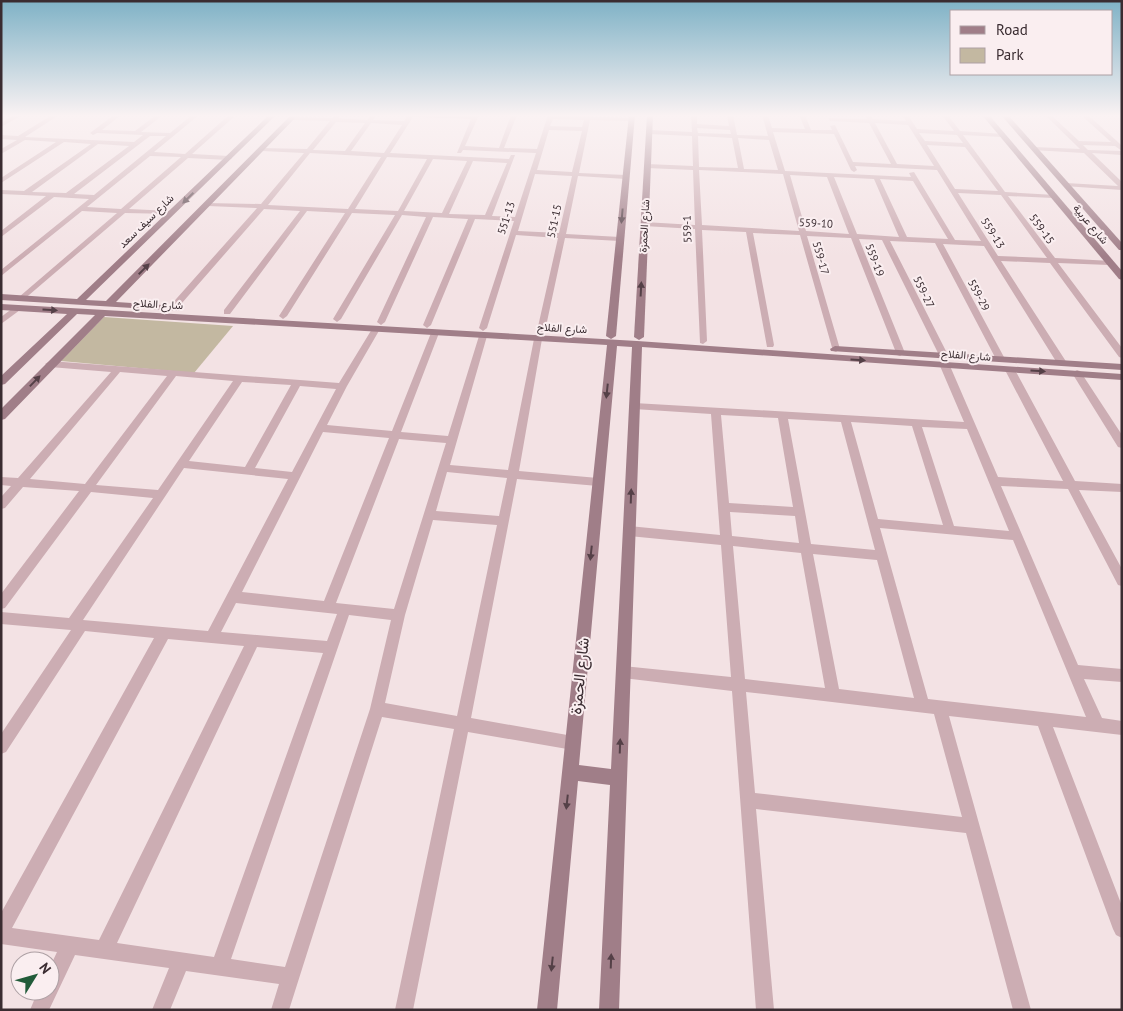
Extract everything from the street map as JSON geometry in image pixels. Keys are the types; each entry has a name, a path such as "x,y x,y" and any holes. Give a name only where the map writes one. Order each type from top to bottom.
{"street":[{"path":"1,181 29,162"},
{"path":"26,194 69,162"},
{"path":"67,196 111,162"},
{"path":"1,274 139,162"},
{"path":"22,299 179,162"},
{"name":"شارع سيف سعد","path":"109,304 208,204 230,169 229,162"},
{"name":"شارع سيف سعد","path":"1,382 171,213 240,162"},
{"path":"172,309 263,206 299,162"},
{"path":"283,316 382,162"},
{"path":"336,319 428,162"},
{"path":"445,215 470,162"},
{"path":"488,217 510,162"},
{"name":"551-13","path":"280,1010 377,709 399,615 536,162"},
{"name":"551-15","path":"404,1010 540,335 578,162"},
{"name":"شارع الحمزة","path":"609,1010 634,406 644,224 636,188 626,177 627,162"},
{"name":"شارع الحمزة","path":"547,1010 620,239 636,188 647,162"},
{"name":"559-1","path":"696,162 703,341"},
{"path":"739,162 741,170"},
{"name":"559-17","path":"781,162 836,349"},
{"path":"893,162 895,166"},
{"name":"559-13","path":"935,162 1062,363"},
{"name":"559-15","path":"980,162 1122,355"},
{"name":"شارع عربية","path":"1025,162 1122,277"},
{"name":"شارع عربية","path":"1046,162 1122,248"},
{"path":"1097,162 1122,187"},
{"path":"856,176 851,164 939,168"},
{"path":"647,166 916,179"},
{"path":"909,167 953,242"},
{"path":"533,172 626,177"},
{"name":"559-19","path":"830,175 900,353"},
{"path":"876,177 904,239"},
{"path":"1066,185 1122,187"},
{"path":"953,191 1053,196"},
{"path":"1,192 96,197"},
{"path":"1,199 11,193"},
{"path":"1,235 52,195"},
{"path":"208,204 518,219"},
{"path":"227,312 306,208"},
{"path":"81,209 171,213"},
{"path":"1064,209 1088,210"},
{"path":"212,637 342,386 378,326 430,214"},
{"path":"427,324 472,217"},
{"name":"559-10","path":"644,224 987,244"},
{"path":"749,230 770,345"},
{"path":"514,232 620,239"},
{"name":"559-27","path":"885,238 944,360 970,426 1097,725"},
{"name":"559-29","path":"938,241 1000,359"},
{"path":"996,258 1109,263"},
{"name":"شارع الفلاح","path":"1,297 76,307 103,313 378,326 427,324 483,332"},
{"name":"شارع الفلاح","path":"1,307 76,307 109,304 336,319 435,333 483,332 944,360 1000,359 1122,367"},
{"path":"1,321 17,308"},
{"path":"1,416 50,364 103,313"},
{"path":"328,606 435,333"},
{"name":"شارع الفلاح","path":"638,341 703,341 900,353 1010,370 1122,377"},
{"path":"50,364 342,386"},
{"path":"1,505 118,369"},
{"path":"1010,370 1122,581"},
{"path":"1077,373 1122,444"},
{"path":"1,604 173,374"},
{"path":"1,747 161,494 238,379"},
{"path":"248,471 297,383"},
{"path":"634,406 970,426"},
{"path":"716,411 765,1010"},
{"path":"782,415 833,695"},
{"path":"845,419 923,706"},
{"path":"916,423 950,530"},
{"path":"320,428 452,440"},
{"path":"181,464 296,476"},
{"path":"444,468 598,482"},
{"path":"1,481 161,494"},
{"path":"994,481 1122,488"},
{"path":"724,507 799,512"},
{"path":"430,515 504,521"},
{"path":"874,523 1017,536"},
{"path":"629,531 883,556"},
{"path":"232,597 399,615"},
{"path":"219,966 345,609"},
{"path":"1,618 331,648"},
{"path":"1,931 164,633"},
{"path":"104,950 253,641"},
{"path":"1074,671 1122,676"},
{"path":"623,672 1122,728"},
{"path":"940,708 1022,1010"},
{"path":"377,709 573,743"},
{"path":"1043,719 1122,929"},
{"path":"570,772 619,778"},
{"path":"748,800 972,826"},
{"path":"1,935 290,977"},
{"path":"60,966 70,945"},
{"path":"161,1010 181,961"}],"green space":[{"path":"104,317 233,326 194,373 61,361"}]}
